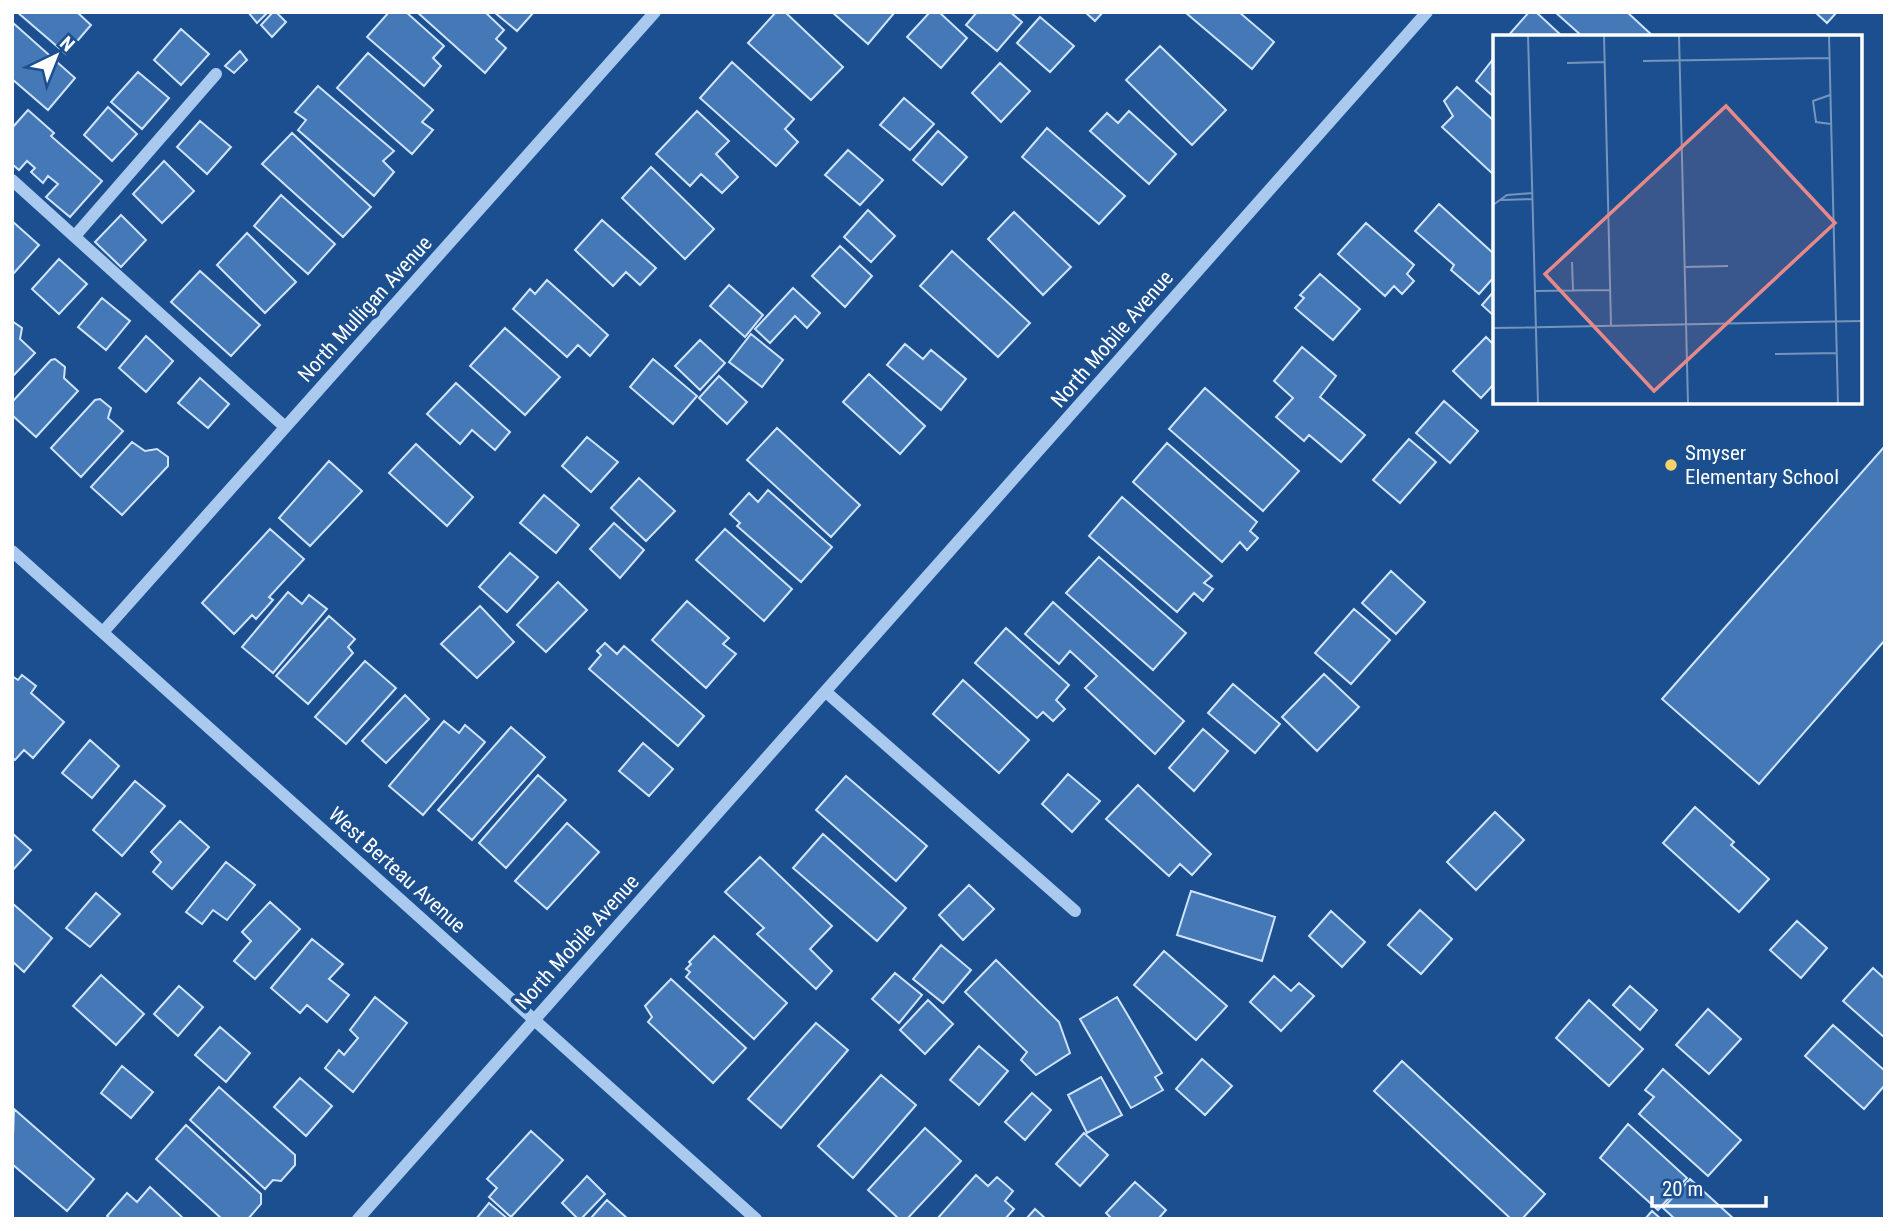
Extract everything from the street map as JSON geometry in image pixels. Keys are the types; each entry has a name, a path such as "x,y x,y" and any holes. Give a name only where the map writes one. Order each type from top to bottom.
{"street":[{"name":"North Mulligan Avenue","path":"103,632 655,12"},
{"name":"North Mobile Avenue","path":"358,1219 1427,12"},
{"path":"75,236 216,74"},
{"path":"12,180 285,427"},
{"name":"West Berteau Avenue","path":"12,551 756,1219"},
{"path":"826,692 1075,911"}],"building":[{"path":"17,12 77,12 91,25 66,54"},
{"path":"248,12 268,12 257,23"},
{"path":"273,12 286,22 272,37 261,25"},
{"path":"389,12 406,12 444,46 433,58 441,66 424,86 367,37"},
{"path":"417,12 485,12 504,30 496,39 506,48 485,73"},
{"path":"494,12 534,12 517,31"},
{"path":"776,12 785,12 843,67 811,100 748,43"},
{"path":"832,12 895,12 868,44"},
{"path":"930,12 939,12 967,38 941,68 907,37"},
{"path":"977,12 1010,12 1022,22 997,51 966,25"},
{"path":"1085,12 1103,12 1095,21"},
{"path":"1239,12 1274,42 1252,69 1186,13"},
{"path":"1529,12 1536,12 1561,35 1509,35"},
{"path":"1555,12 1627,12 1652,35 1581,35"},
{"path":"1815,12 1837,12 1827,23"},
{"path":"1040,17 1074,46 1050,72 1017,43"},
{"path":"12,22 75,78 48,110 12,79"},
{"path":"181,29 209,54 181,85 154,60"},
{"path":"1160,46 1226,110 1192,145 1126,80"},
{"path":"240,51 247,60 234,73 225,66"},
{"path":"368,53 433,110 422,122 433,130 412,154 337,88"},
{"path":"1493,59 1493,96 1476,81"},
{"path":"732,62 794,119 785,129 798,142 776,166 700,98"},
{"path":"1000,63 1030,91 1001,122 972,93"},
{"path":"138,72 169,98 142,129 111,102"},
{"path":"318,86 394,151 383,161 394,172 374,196 298,130 306,120 295,112"},
{"path":"1457,87 1493,120 1493,174 1442,127 1453,116 1444,101"},
{"path":"904,98 934,124 910,150 880,125"},
{"path":"108,107 137,134 112,161 84,135"},
{"path":"28,110 54,133 51,136 102,181 70,217 46,197 58,184 48,176 43,183 31,172 35,168 27,161 19,170 12,164 12,128"},
{"path":"697,111 729,141 716,154 738,177 722,193 701,174 690,186 656,154"},
{"path":"1129,111 1176,154 1149,184 1090,131 1107,113 1118,123"},
{"path":"200,121 231,147 207,174 177,147"},
{"path":"1047,128 1125,196 1099,224 1022,157"},
{"path":"938,131 967,157 942,185 913,160"},
{"path":"292,133 371,207 343,237 262,164"},
{"path":"848,150 883,180 860,205 825,175"},
{"path":"164,161 194,191 162,223 133,194"},
{"path":"651,167 714,229 685,259 622,198"},
{"path":"281,195 335,244 308,274 254,226"},
{"path":"1439,204 1493,253 1493,278 1479,294 1451,270 1454,265 1415,231"},
{"path":"868,210 895,236 871,262 844,237"},
{"path":"1014,212 1071,267 1043,295 988,239"},
{"path":"121,215 146,240 121,267 95,242"},
{"path":"602,220 656,268 640,285 626,272 613,286 575,250"},
{"path":"12,221 39,245 14,273 12,272"},
{"path":"1366,223 1414,265 1407,274 1414,281 1402,294 1394,286 1385,296 1338,254"},
{"path":"247,233 296,282 265,313 217,265"},
{"path":"840,246 872,276 845,307 812,276"},
{"path":"952,251 1030,323 998,357 920,286"},
{"path":"59,259 87,284 59,314 32,289"},
{"path":"200,271 260,325 231,356 171,302"},
{"path":"1320,274 1360,309 1333,340 1295,308 1304,298 1300,295"},
{"path":"547,280 608,335 590,356 578,345 567,357 513,309 530,289 535,294"},
{"path":"729,285 763,315 745,337 710,306"},
{"path":"793,288 820,313 807,328 795,316 770,343 755,329"},
{"path":"1493,292 1493,315 1482,305"},
{"path":"102,298 130,321 106,350 78,327"},
{"path":"12,321 22,328 20,339 35,353 12,377"},
{"path":"505,328 560,377 525,415 470,366"},
{"path":"751,334 783,360 762,387 729,362"},
{"path":"146,336 173,361 146,392 119,368"},
{"path":"1486,337 1493,344 1493,385 1481,398 1453,371"},
{"path":"700,340 725,363 700,390 675,366"},
{"path":"905,344 923,359 931,350 966,379 941,410 887,365"},
{"path":"1302,347 1336,376 1320,397 1365,435 1341,462 1309,435 1304,441 1276,417 1293,398 1274,381"},
{"path":"55,359 65,367 64,378 78,391 36,437 12,415 12,402 51,360"},
{"path":"653,359 697,396 673,424 630,387"},
{"path":"869,374 925,426 900,454 843,402"},
{"path":"719,376 747,402 727,424 699,398"},
{"path":"200,378 229,404 208,428 178,403"},
{"path":"456,383 510,432 495,450 472,430 460,444 427,414"},
{"path":"1205,388 1299,471 1263,511 1169,429"},
{"path":"100,399 111,408 108,418 123,431 81,477 51,448 95,400"},
{"path":"1444,401 1478,431 1450,463 1416,433"},
{"path":"777,428 860,505 831,537 747,460"},
{"path":"587,437 618,462 591,492 562,466"},
{"path":"1409,439 1436,462 1400,503 1373,480"},
{"path":"132,442 145,451 157,449 168,457 168,466 122,515 91,487"},
{"path":"1167,443 1257,522 1250,531 1258,538 1247,550 1240,542 1222,562 1133,482"},
{"path":"416,444 473,497 447,526 389,473"},
{"path":"1885,446 1885,640 1759,784 1662,699"},
{"path":"329,461 362,491 310,546 279,518"},
{"path":"639,478 675,511 646,541 611,508"},
{"path":"768,490 832,547 801,582 737,526 740,523 730,514 749,493 758,502"},
{"path":"544,495 579,525 556,553 520,523"},
{"path":"1122,497 1212,576 1204,583 1213,589 1203,601 1194,593 1177,612 1089,536"},
{"path":"614,523 644,550 620,578 590,549"},
{"path":"270,529 304,559 269,597 273,600 256,619 252,615 234,634 202,603"},
{"path":"725,529 792,589 764,621 696,560"},
{"path":"510,553 538,577 507,612 479,587"},
{"path":"1099,557 1186,633 1153,670 1066,593"},
{"path":"1391,571 1425,602 1396,634 1362,603"},
{"path":"558,582 587,610 546,652 517,625"},
{"path":"288,592 302,604 309,595 327,609 273,673 242,647"},
{"path":"687,601 729,638 723,644 736,654 706,688 652,640"},
{"path":"1053,602 1184,721 1155,754 1085,688 1097,676 1070,651 1059,664 1025,634"},
{"path":"480,606 514,642 477,678 441,644"},
{"path":"1354,609 1390,640 1351,684 1315,653"},
{"path":"329,616 355,639 348,647 353,653 308,704 276,676"},
{"path":"1006,628 1069,685 1056,700 1065,709 1053,721 1043,712 1037,718 975,663"},
{"path":"605,643 617,654 624,646 704,716 678,746 589,669 601,655 597,651"},
{"path":"365,661 396,688 346,744 315,717"},
{"path":"1324,674 1359,707 1317,751 1282,717"},
{"path":"22,675 36,686 31,693 64,722 33,758 24,750 15,760 12,758 12,676 18,680"},
{"path":"963,680 1029,740 999,773 933,714"},
{"path":"1233,684 1280,724 1255,753 1208,713"},
{"path":"405,695 429,719 386,763 362,741"},
{"path":"444,721 459,733 465,725 485,742 423,815 389,786"},
{"path":"511,727 545,757 472,840 438,810"},
{"path":"1203,729 1228,751 1194,791 1169,768"},
{"path":"90,740 119,766 92,798 62,773"},
{"path":"643,743 673,769 649,796 619,771"},
{"path":"1068,774 1100,801 1072,832 1042,804"},
{"path":"538,775 566,800 506,868 479,843"},
{"path":"846,776 927,846 896,881 816,810"},
{"path":"135,781 165,806 122,856 93,830"},
{"path":"1138,785 1211,854 1192,875 1180,864 1169,876 1106,819"},
{"path":"1695,807 1734,842 1731,845 1769,879 1739,912 1663,843"},
{"path":"1495,812 1524,840 1476,890 1447,862"},
{"path":"180,821 209,847 172,889 153,872 161,862 151,852"},
{"path":"567,823 599,852 547,909 515,881"},
{"path":"12,833 31,850 12,871"},
{"path":"823,834 906,908 877,941 793,868"},
{"path":"760,857 832,926 810,949 832,971 816,989 757,934 764,928 725,892"},
{"path":"226,862 255,885 227,920 213,910 202,924 186,912"},
{"path":"969,885 994,909 963,940 939,915"},
{"path":"1191,891 1275,917 1262,961 1177,935"},
{"path":"96,893 120,914 90,947 66,928"},
{"path":"270,902 300,929 255,979 234,961 251,941 242,932"},
{"path":"12,903 52,938 24,972 12,961"},
{"path":"1420,910 1452,939 1421,974 1388,945"},
{"path":"1331,911 1365,942 1342,967 1309,936"},
{"path":"1797,921 1827,948 1801,978 1770,950"},
{"path":"714,936 787,1003 754,1039 686,977 690,972 686,969 691,964 689,962"},
{"path":"312,939 343,964 329,979 349,995 327,1022 307,1005 300,1013 271,988"},
{"path":"941,945 971,970 943,1003 913,979"},
{"path":"1164,951 1227,1006 1196,1040 1134,985"},
{"path":"996,960 1059,1022 1070,1053 1036,1075 1021,1060 1027,1052 965,992"},
{"path":"1873,968 1885,979 1885,1038 1843,1001"},
{"path":"895,973 922,995 899,1023 872,999"},
{"path":"101,975 144,1014 116,1045 73,1006"},
{"path":"1274,976 1291,991 1299,983 1314,996 1281,1031 1250,1002"},
{"path":"671,979 746,1048 713,1083 648,1022 652,1017 645,1006"},
{"path":"179,986 203,1007 178,1036 154,1014"},
{"path":"1630,986 1657,1010 1640,1030 1613,1005"},
{"path":"375,997 407,1023 353,1092 325,1068 339,1050 344,1055 358,1038 350,1030"},
{"path":"1117,997 1162,1073 1155,1077 1163,1090 1131,1108 1080,1019"},
{"path":"928,1000 953,1024 925,1054 900,1030"},
{"path":"1589,1000 1643,1049 1609,1086 1556,1038"},
{"path":"1708,1009 1741,1039 1709,1074 1676,1045"},
{"path":"816,1023 848,1050 781,1128 748,1099"},
{"path":"1833,1025 1885,1071 1885,1085 1864,1109 1805,1056"},
{"path":"220,1027 250,1053 226,1082 195,1055"},
{"path":"979,1046 1008,1071 979,1105 950,1080"},
{"path":"1202,1059 1232,1086 1205,1115 1176,1089"},
{"path":"1402,1061 1545,1194 1522,1219 1511,1219 1374,1091"},
{"path":"122,1066 153,1092 131,1118 101,1093"},
{"path":"1663,1069 1741,1140 1708,1176 1639,1114 1654,1097 1645,1090"},
{"path":"881,1075 916,1105 853,1178 818,1146"},
{"path":"1101,1077 1122,1115 1087,1133 1068,1095"},
{"path":"300,1078 332,1106 306,1136 274,1107"},
{"path":"219,1087 295,1155 295,1165 281,1181 273,1180 265,1189 190,1120"},
{"path":"1032,1093 1051,1110 1025,1140 1005,1122"},
{"path":"14,1109 94,1179 67,1211 12,1164"},
{"path":"1628,1124 1687,1178 1658,1210 1600,1158"},
{"path":"186,1125 261,1194 261,1204 248,1219 222,1219 156,1159"},
{"path":"925,1128 961,1161 907,1219 899,1219 868,1190"},
{"path":"531,1131 563,1160 511,1217 489,1197 497,1188 487,1179"},
{"path":"1084,1133 1108,1155 1080,1186 1056,1164"},
{"path":"976,1175 988,1186 997,1177 1013,1191 1005,1201 1014,1209 1005,1219 937,1219"},
{"path":"587,1176 605,1194 578,1219 562,1203"},
{"path":"1690,1179 1734,1219 1675,1219 1663,1208"},
{"path":"1135,1182 1166,1210 1158,1219 1112,1219 1106,1213"},
{"path":"150,1187 184,1219 110,1219 107,1216 127,1193 137,1202"},
{"path":"607,1200 628,1219 590,1219"},
{"path":"489,1203 508,1219 476,1219"},
{"path":"1035,1209 1046,1219 1026,1219"},
{"path":"1652,1211 1661,1219 1645,1219"}],"place":[{"name":"Smyser Elementary School","path":"1671,465"}]}
